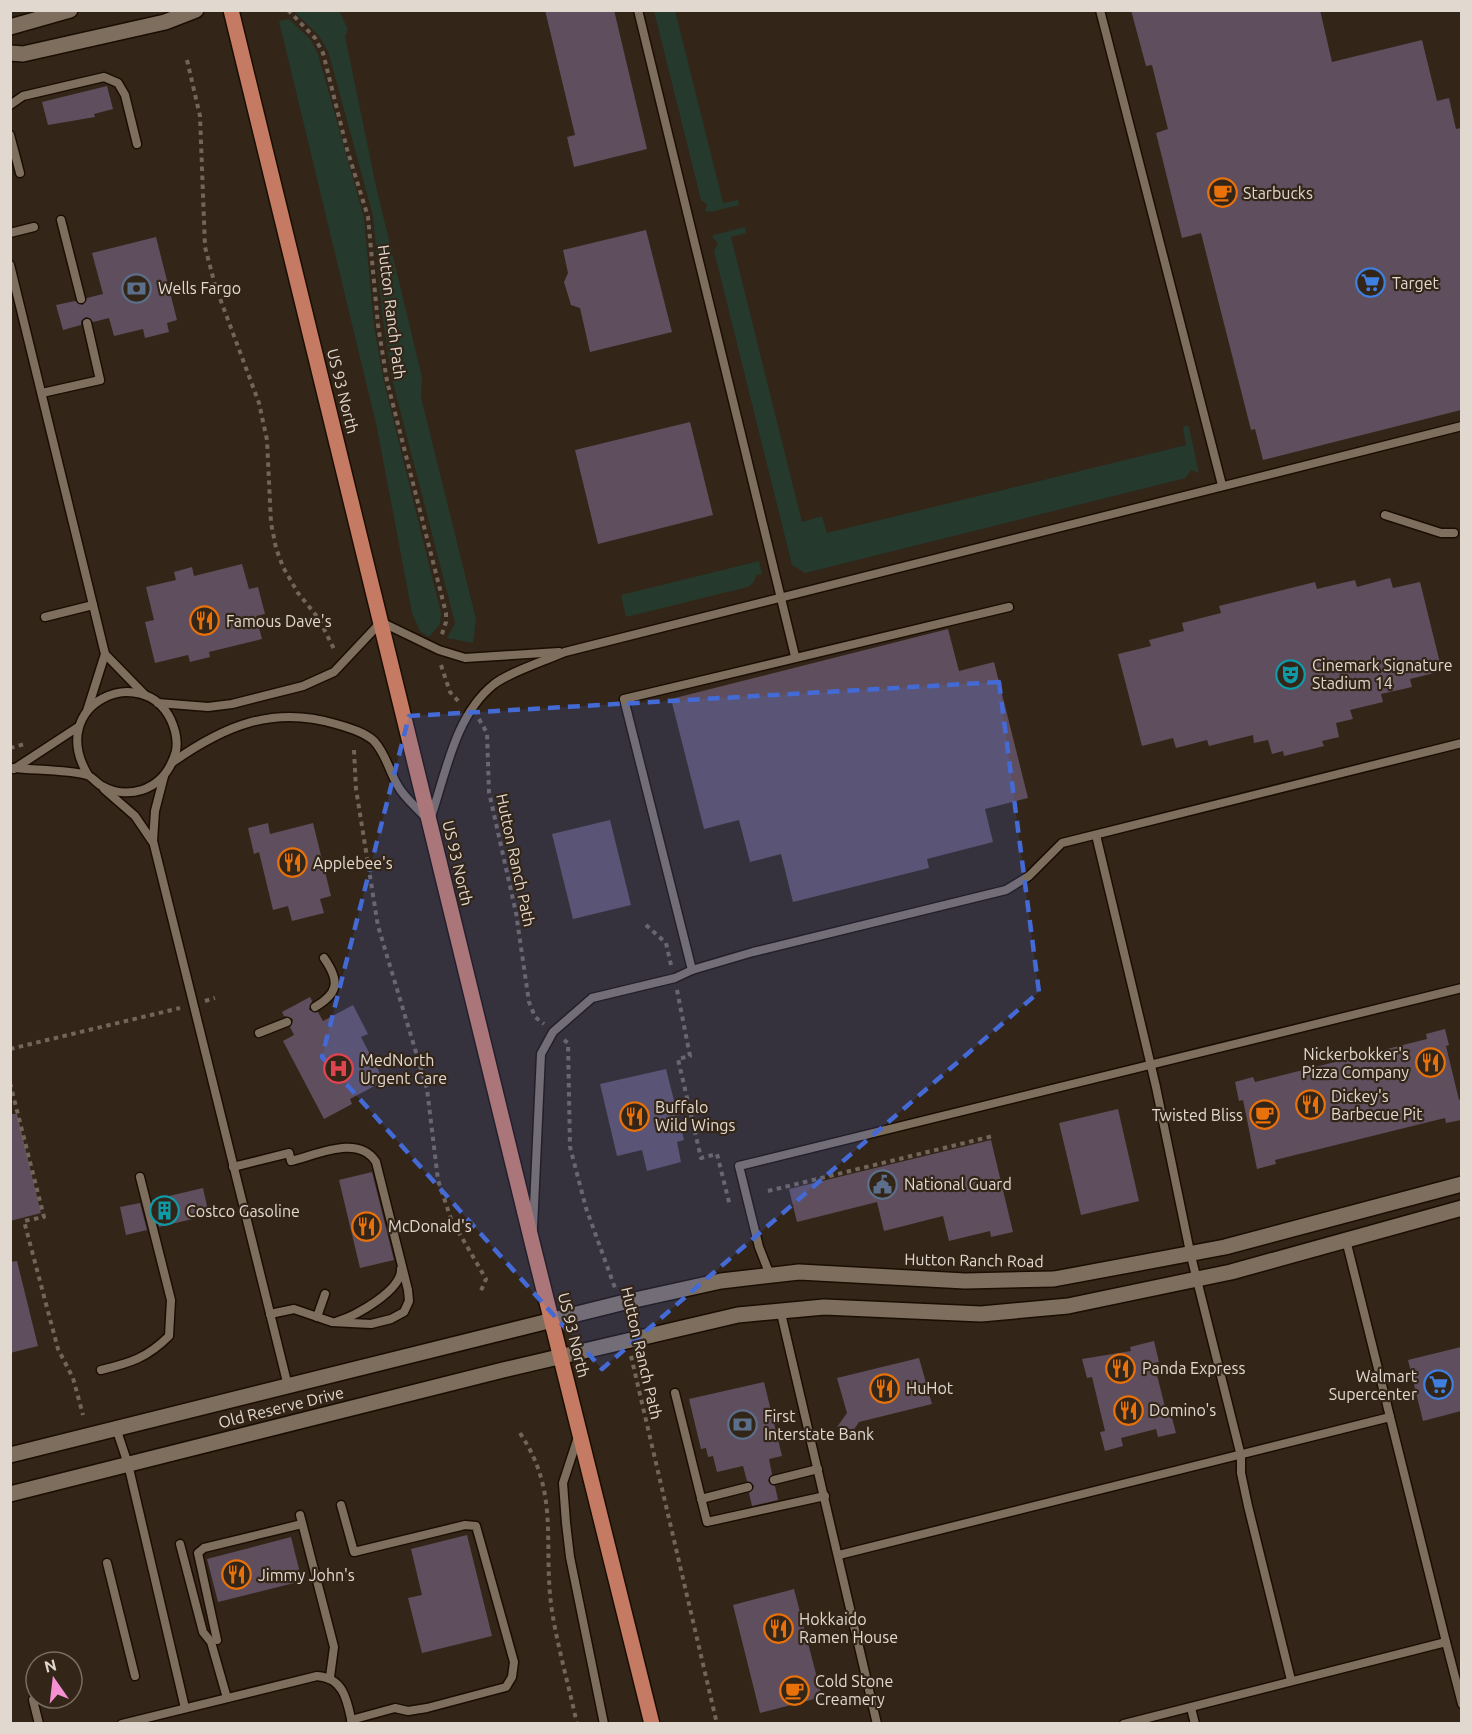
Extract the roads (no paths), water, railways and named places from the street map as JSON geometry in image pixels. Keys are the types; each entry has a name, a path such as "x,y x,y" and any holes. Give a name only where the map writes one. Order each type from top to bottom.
{"main road":[{"path":"10,27 70,10"},
{"path":"10,53 23,54 165,22 196,10"},
{"name":"US 93 North","path":"231,10 652,1724"},
{"name":"Hutton Ranch Road","path":"552,1322 621,1303 712,1283 770,1275 824,1272 937,1281 1026,1281 1084,1275 1190,1252 1225,1247 1461,1184"},
{"path":"561,1357 738,1314 780,1309 824,1307 912,1312 1025,1312 1068,1306 1197,1280 1461,1208"},
{"name":"Old Reserve Drive","path":"10,1455 552,1322"},
{"name":"Old Reserve Drive","path":"10,1494 561,1357"}],"lane":[{"path":"638,10 795,656"},
{"path":"1100,10 1222,485"},
{"path":"10,105 23,96 104,77 118,83 124,95 137,144"},
{"path":"10,135 20,172"},
{"path":"60,220 81,299"},
{"path":"10,232 34,227"},
{"path":"10,266 105,654 145,696"},
{"path":"42,393 100,380 87,323"},
{"path":"158,703 220,705 303,686 334,672 381,622 439,650 465,658 565,652 1461,426"},
{"path":"1385,515 1441,533 1454,533"},
{"path":"45,617 93,605"},
{"path":"692,970 624,699 795,656 1009,607"},
{"path":"430,822 458,733 471,712 494,684 565,652"},
{"path":"105,654 86,712 78,727 76,744 79,761 88,775 135,816 153,841"},
{"path":"86,712 99,700 114,694 130,692 158,703 168,714 175,728 177,745 173,762 164,776 151,787 134,792 117,792 101,786"},
{"path":"173,762 197,745 242,723 294,717 326,721 355,729 373,741 386,758 398,786 430,822"},
{"path":"12,769 78,727"},
{"path":"533,1246 541,1054 553,1032 592,998 675,978 692,970 1006,890 1029,876 1062,843 1461,743"},
{"path":"12,769 88,775"},
{"path":"164,776 155,811 153,841 288,1386"},
{"path":"1096,835 1151,1064 1190,1252 1241,1456 1241,1473 1248,1506 1291,1680"},
{"path":"315,1007 331,998 335,986 332,969 324,958"},
{"path":"770,1275 759,1247 739,1166 1461,988"},
{"path":"259,1033 287,1022"},
{"path":"233,1167 289,1153 291,1161 358,1147 370,1154 376,1162 409,1301 404,1312 391,1320 372,1324 332,1322 294,1309 270,1314"},
{"path":"101,1370 131,1363 152,1353 169,1336 171,1300 140,1177"},
{"path":"1346,1240 1461,1704"},
{"path":"332,1322 346,1319 367,1307 395,1286 401,1275 400,1260"},
{"path":"317,1317 325,1294"},
{"path":"780,1309 877,1724"},
{"path":"675,1394 707,1522 825,1496"},
{"path":"839,1555 1390,1417"},
{"path":"116,1428 128,1464 185,1708"},
{"path":"580,1430 563,1483 570,1557 604,1724"},
{"path":"774,1480 818,1469"},
{"path":"701,1499 748,1486"},
{"path":"122,1724 317,1676 330,1677 345,1694 352,1722 395,1708 408,1711 427,1708 506,1687 512,1677 514,1662 476,1526 465,1525 354,1552 341,1505"},
{"path":"217,1640 198,1553 204,1548 301,1520 334,1647 330,1677"},
{"path":"180,1544 203,1632 211,1642 227,1698"},
{"path":"107,1563 135,1676"},
{"path":"1124,1724 1446,1642"},
{"path":"1191,1708 1195,1724"}],"place":[{"name":"Starbucks","path":"1222,193"},
{"name":"Target","path":"1371,283"},
{"name":"Wells Fargo","path":"137,288"},
{"name":"Famous Dave's","path":"205,621"},
{"name":"Cinemark Signature Stadium 14","path":"1291,674"},
{"name":"Applebee's","path":"292,863"},
{"name":"Nickerbokker's Pizza Company","path":"1430,1063"},
{"name":"MedNorth Urgent Care","path":"339,1069"},
{"name":"Dickey's Barbecue Pit","path":"1310,1105"},
{"name":"Twisted Bliss","path":"1264,1115"},
{"name":"Buffalo Wild Wings","path":"634,1116"},
{"name":"National Guard","path":"883,1184"},
{"name":"Costco Gasoline","path":"165,1211"},
{"name":"McDonald's","path":"367,1226"},
{"name":"Panda Express","path":"1121,1368"},
{"name":"Walmart Supercenter","path":"1438,1385"},
{"name":"HuHot","path":"885,1388"},
{"name":"Domino's","path":"1128,1410"},
{"name":"First Interstate Bank","path":"743,1425"},
{"name":"Jimmy John's","path":"237,1575"},
{"name":"Hokkaido Ramen House","path":"778,1628"},
{"name":"Cold Stone Creamery","path":"794,1690"}]}
